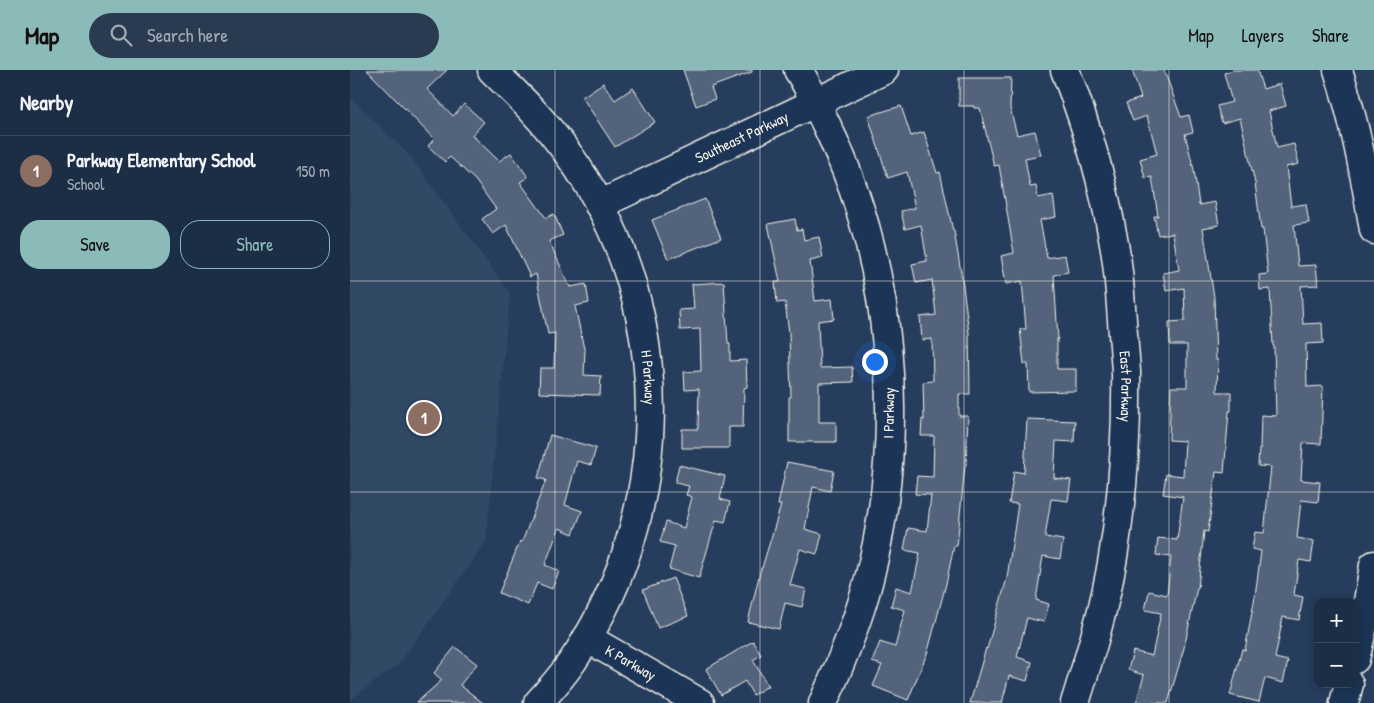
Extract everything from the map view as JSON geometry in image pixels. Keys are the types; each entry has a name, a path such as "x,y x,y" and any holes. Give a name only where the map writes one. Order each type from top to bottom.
{"street":[{"name":"H Parkway","path":"492,70 532,110 562,145 600,205 615,238 631,282 642,326 650,395 647,463 641,499 629,544 609,596 587,638 567,668 538,703"},
{"name":"I Parkway","path":"798,70 816,102 844,164 860,208 872,253 885,322 891,417 886,487 869,579 839,668 823,703"},
{"name":"Southeast Parkway","path":"600,205 884,70"},
{"name":"East Parkway","path":"1065,70 1095,160 1115,246 1126,372 1126,430 1122,485 1113,558 1100,620 1075,703"},
{"path":"1338,70 1364,172 1374,230"},
{"path":"1359,643 1366,614 1374,564"},
{"name":"K Parkway","path":"587,638 700,703"},
{"path":"1344,703 1348,688"}],"shaded area":[{"path":"350,97 410,156 510,293 486,542 399,664 350,700"}],"building":[{"path":"367,70 447,70 427,89 453,116 464,104 484,122 472,135 499,161 511,153 528,177 520,182 546,218 554,214 563,235 549,241 570,287 586,284 589,303 575,306 585,349 584,375 601,376 600,395 539,393 540,368 554,368 555,333 548,334 536,274 530,277 506,225 493,234 482,219 496,209 475,180 450,157 445,162 428,146 434,139"},
{"path":"683,70 752,70 752,72 711,87 715,99 696,106"},
{"path":"1132,70 1164,70 1181,117 1189,115 1193,132 1185,134 1194,170 1199,205 1215,202 1219,225 1203,228 1214,297 1216,360 1218,360 1217,392 1231,392 1231,411 1229,411 1224,473 1216,472 1208,532 1204,531 1198,588 1184,648 1168,703 1136,703 1144,675 1128,670 1133,651 1152,656 1161,613 1145,610 1149,591 1167,595 1171,557 1156,555 1158,538 1177,540 1183,497 1163,494 1166,474 1183,476 1185,441 1169,440 1171,387 1187,387 1187,345 1170,345 1169,322 1185,321 1184,288 1166,291 1163,273 1179,270 1173,233 1158,235 1154,216 1158,216 1152,177 1145,178 1140,159 1157,154 1147,116 1133,121 1126,103 1141,98"},
{"path":"1233,70 1257,70 1263,89 1280,84 1286,106 1269,111 1277,148 1294,144 1299,164 1286,167 1291,206 1306,204 1309,223 1294,225 1298,266 1316,265 1318,285 1301,286 1303,324 1322,323 1323,343 1306,344 1307,387 1323,386 1321,444 1303,443 1301,480 1320,482 1318,502 1301,500 1297,538 1314,541 1311,562 1299,560 1294,595 1303,597 1299,620 1283,617 1275,658 1288,661 1283,683 1265,678 1259,702 1230,695 1242,649 1245,650 1255,596 1261,551 1252,549 1255,532 1264,533 1271,467 1258,466 1261,415 1276,416 1274,346 1270,289 1260,290 1259,275 1268,274 1263,229 1261,229 1255,183 1240,118 1222,123 1217,106 1232,102 1224,73"},
{"path":"959,78 1011,78 1010,108 1017,135 1035,131 1041,155 1025,158 1030,187 1036,186 1038,198 1053,195 1056,217 1040,220 1047,258 1065,255 1068,272 1054,275 1058,339 1057,369 1076,369 1076,391 1029,392 1028,364 1024,364 1020,329 1026,329 1022,281 1006,284 1001,256 1014,253 999,165 994,166 980,108 959,106"},
{"path":"603,83 615,100 633,88 655,122 615,147 582,97"},
{"path":"901,106 911,136 924,132 937,173 940,172 954,231 962,278 969,333 970,394 959,394 959,416 968,416 966,465 957,546 954,546 928,651 908,700 873,686 882,665 872,662 880,642 895,647 905,610 891,606 896,587 912,592 920,553 904,550 908,528 927,531 931,495 915,494 917,476 933,477 934,436 921,436 922,419 924,420 923,382 933,381 932,339 922,340 920,317 936,315 932,280 916,283 912,264 927,261 921,225 905,229 901,211 915,208 907,172 888,178 868,116"},
{"path":"705,199 721,238 668,259 652,220"},
{"path":"795,219 797,230 802,229 804,240 819,237 823,258 810,261 815,301 832,299 834,319 818,321 820,368 852,367 853,382 819,383 819,422 836,422 836,442 789,442 789,397 791,397 789,333 785,302 777,303 775,282 780,282 768,224"},
{"path":"724,282 730,361 746,360 747,387 744,388 743,427 729,427 729,448 682,448 682,429 698,429 699,389 685,390 684,372 701,371 700,329 680,330 679,310 694,309 692,284"},
{"path":"1027,419 1075,421 1074,442 1056,441 1054,478 1071,480 1068,501 1051,499 1045,537 1063,540 1060,559 1043,556 1036,600 1049,604 1044,622 1027,618 1017,657 1032,662 1027,681 1009,676 1002,703 970,703 1007,578 1018,504 1009,503 1014,471 1024,473"},
{"path":"550,435 596,448 591,465 577,461 565,505 582,511 573,534 559,528 545,565 559,571 552,589 537,583 528,605 499,593 520,541 522,542 546,480 538,478"},
{"path":"787,462 834,471 830,491 813,487 805,529 822,534 817,554 800,549 790,585 806,589 802,607 785,603 779,629 748,622 761,568 781,505 778,505"},
{"path":"679,465 725,476 720,499 730,502 725,522 716,520 699,578 669,569 675,546 660,542 666,522 684,528 692,497 686,495 689,486 675,483"},
{"path":"673,578 688,616 658,628 643,590"},
{"path":"753,641 761,655 753,660 768,686 753,695 745,681 721,695 706,669"},
{"path":"455,647 477,664 460,685 483,703 416,703 442,680 434,673"}],"place":[{"name":"Parkway Elementary School","path":"424,418"}]}
